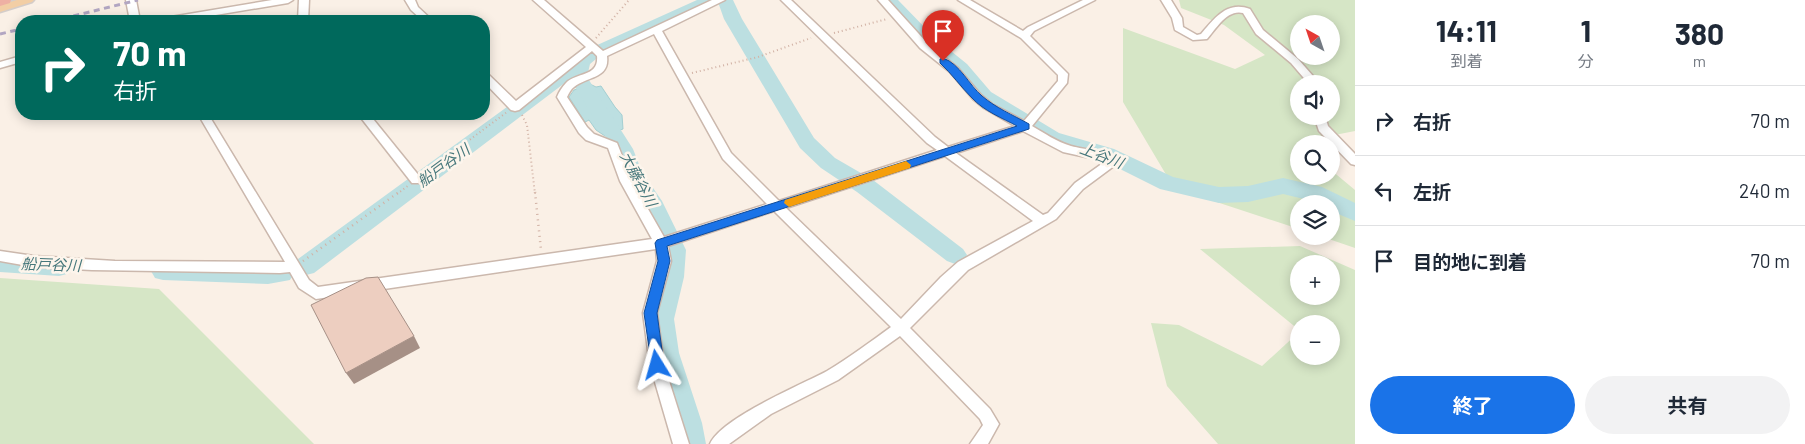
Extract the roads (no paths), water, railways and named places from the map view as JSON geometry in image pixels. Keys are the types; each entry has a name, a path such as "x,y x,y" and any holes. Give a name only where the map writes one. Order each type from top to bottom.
{"highway":[{"path":"0,2 5,0"}],"main road":[{"path":"0,9 28,0"}],"street":[{"path":"131,0 134,15"},
{"path":"200,15 288,0"},
{"path":"303,15 304,0"},
{"path":"410,0 414,8 422,15"},
{"path":"538,0 598,51 604,60 598,71 570,84 562,97 583,130 590,137 610,143 616,150 626,181 668,241 650,313 657,365 681,444"},
{"path":"490,82 515,107 574,62 578,56 598,51 656,29 720,0"},
{"path":"786,0 946,152 1043,222"},
{"path":"718,444 725,437 766,410 833,375 901,327 912,319 946,281 963,266 1052,216 1079,186 1112,163 1098,156 1067,149 1028,124 988,106 977,97 954,70 924,46 883,0"},
{"path":"207,120 304,284 316,292 338,291 668,241 778,207 1028,124 1063,81 1063,74 1024,36 963,0"},
{"path":"1024,36 1031,29 1090,0"},
{"path":"1166,0 1177,18 1178,28 1196,38 1204,37 1220,18 1230,10 1240,8 1246,10 1250,14 1253,25 1269,43 1292,58 1305,75"},
{"path":"656,29 728,156 741,172 901,327 985,414 991,424 986,435 978,444"},
{"path":"0,66 15,61"},
{"path":"368,120 416,180"},
{"path":"1322,125 1355,160"},
{"path":"0,256 58,263 135,267 280,268 293,266"}],"water":[{"path":"590,84 596,87 601,86 622,115 623,129 605,136 596,130 589,120 585,122 569,97 574,90"}],"waterway":[{"name":"船戸谷川","path":"306,266 590,55 711,0"},
{"name":"上谷川","path":"725,0 733,19 807,143 828,163 865,186 955,255"},
{"name":"上谷川","path":"889,0 930,43 960,68 984,96 1052,138 1107,154 1168,184 1219,195 1248,194 1283,186 1314,193 1355,213"},
{"name":"大藤谷川","path":"581,63 578,77 623,149 632,174 654,207 674,250 672,277 661,319 666,353 688,423 692,444"},
{"name":"船戸谷川","path":"0,263 59,267"},
{"name":"船戸谷川","path":"163,271 282,273"}],"railway":[{"path":"77,15 138,0"},
{"path":"0,34 15,30"}]}
